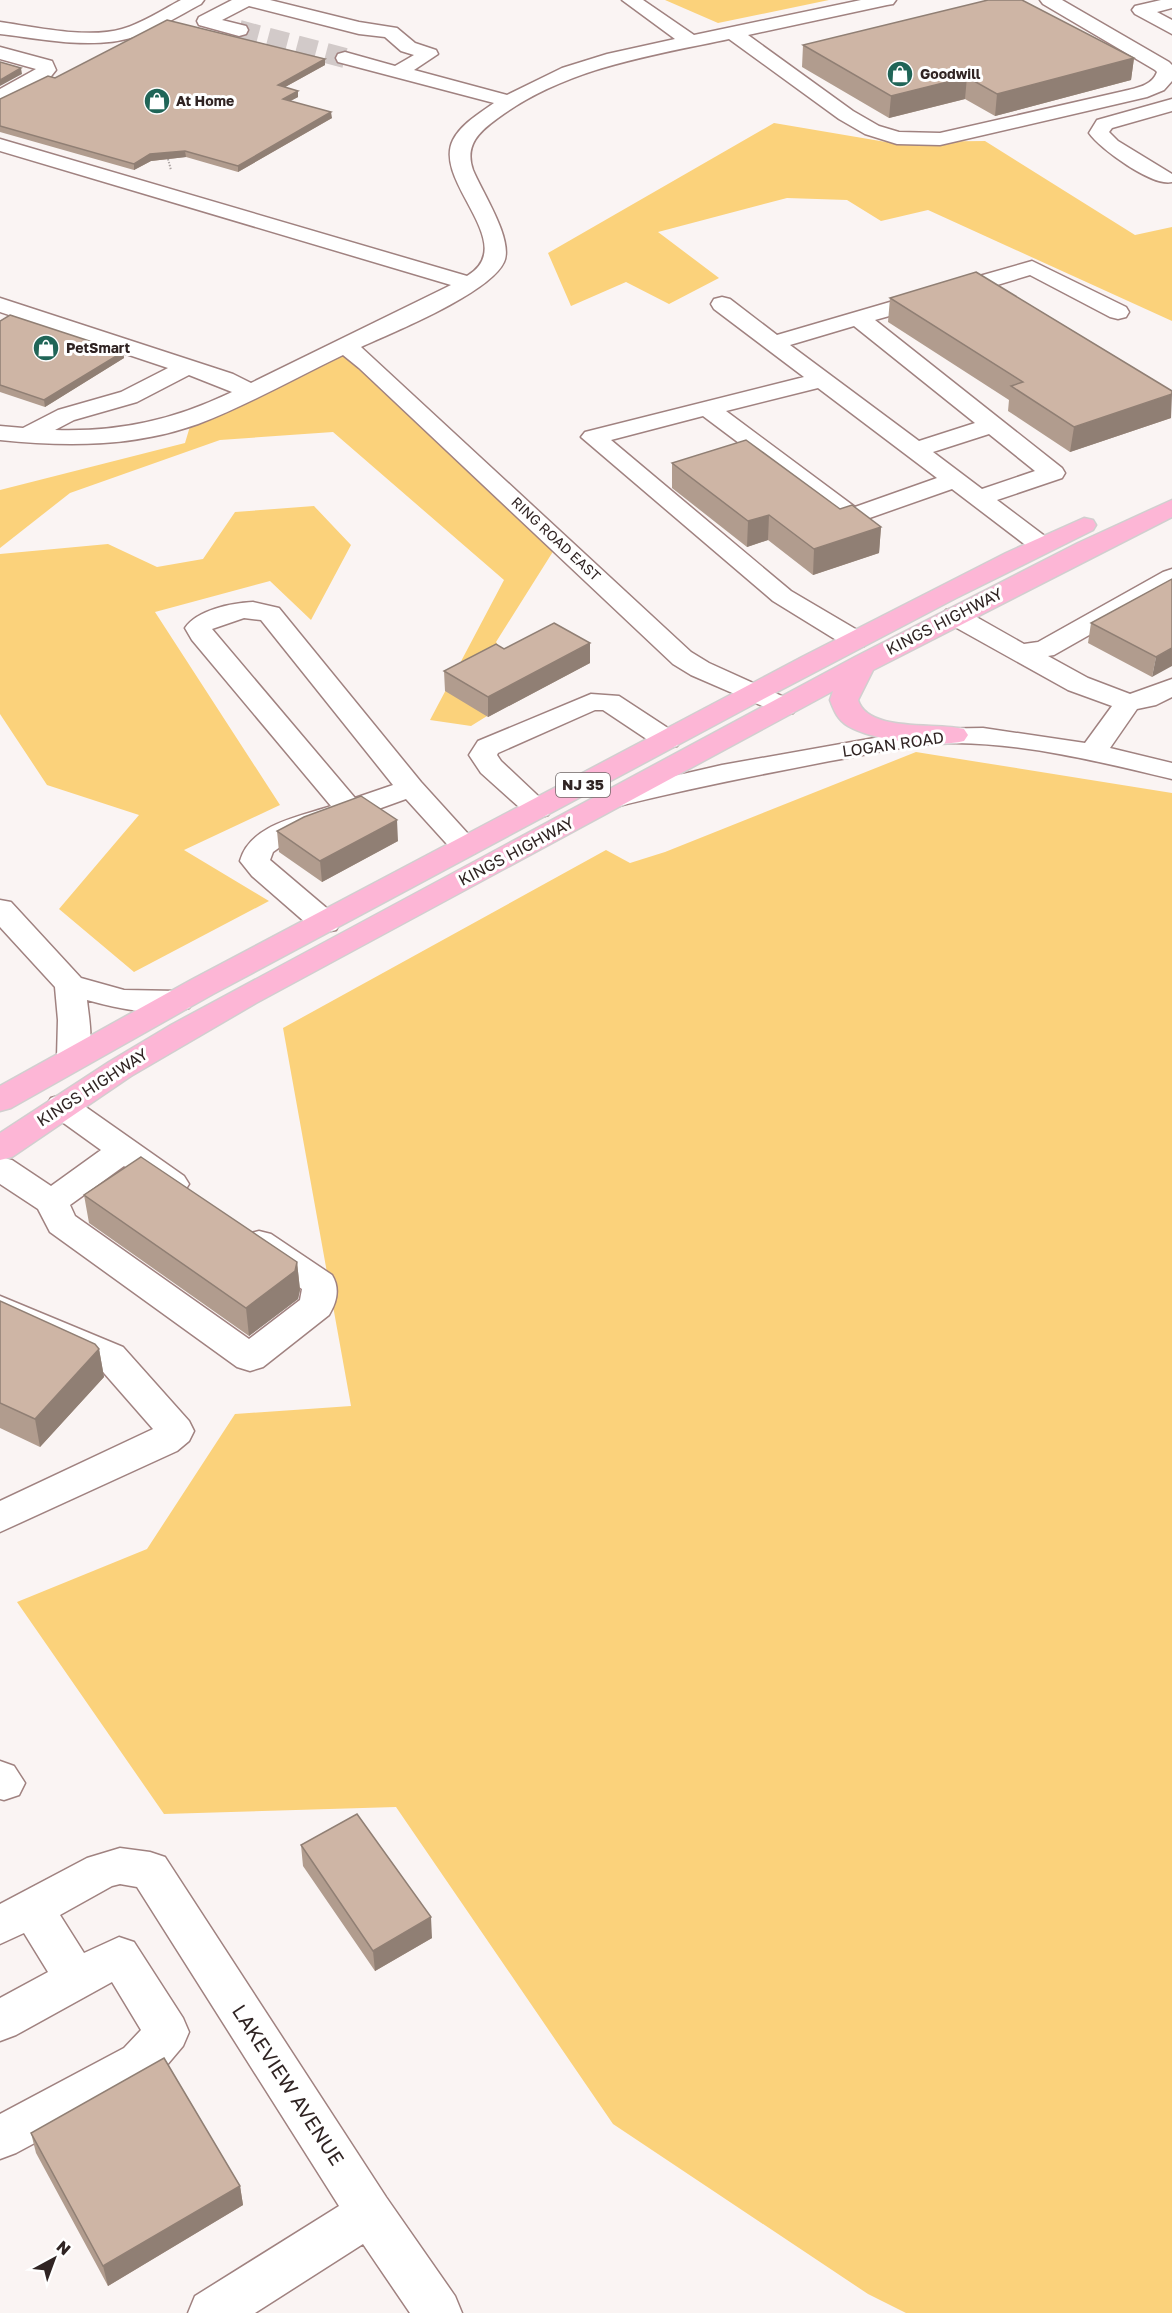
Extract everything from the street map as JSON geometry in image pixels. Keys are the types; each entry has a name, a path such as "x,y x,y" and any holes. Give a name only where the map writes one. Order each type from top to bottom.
{"main road":[{"name":"KINGS HIGHWAY","path":"0,1149 62,1106 183,1031 783,707 859,651 1041,545 1172,502"},
{"name":"KINGS HIGHWAY","path":"0,1100 73,1057 756,693 859,651 955,616 1172,502"},
{"path":"859,651 844,698 845,707 851,716 876,728 954,735"}],"street":[{"path":"0,28 84,36 112,36 130,31 195,0"},
{"path":"239,30 206,21 247,0 358,28 390,32 408,46 429,54 398,72"},
{"path":"631,0 691,42"},
{"path":"0,433 78,438 139,432 189,418 345,346 470,284 490,269 495,259 496,249 462,167 460,150 463,140 476,124 510,100 547,81 589,65 656,48 887,0"},
{"path":"733,33 872,130 897,138 940,139 1128,96 1158,87 1165,80 1167,71 1162,66 1049,0"},
{"path":"1133,5 1172,3"},
{"path":"1133,5 1172,28"},
{"path":"766,57 789,52"},
{"path":"0,53 37,62 45,65 46,70 41,76 0,97"},
{"path":"345,58 510,100"},
{"path":"1166,178 1111,145 1099,133 1104,124 1172,105"},
{"path":"0,145 470,284"},
{"path":"772,343 1032,267 1118,312"},
{"path":"984,282 1004,294"},
{"path":"722,304 1041,545"},
{"path":"0,305 225,379 249,391"},
{"path":"858,318 1053,473 979,498"},
{"name":"RING ROAD EAST","path":"345,346 367,363 682,658 700,669 783,707"},
{"path":"27,436 66,414 129,397 186,367"},
{"path":"821,380 593,437 782,596 859,651"},
{"path":"707,408 852,516 954,480"},
{"path":"915,450 993,425"},
{"path":"1020,652 1045,649 1172,577"},
{"path":"348,808 201,634 198,628 201,624 251,608 261,609 270,614 411,788 465,847"},
{"path":"955,616 1078,684 1128,703 1146,699 1172,687"},
{"path":"538,809 491,767 483,755 488,747 591,702 609,702 667,740"},
{"path":"1092,753 1128,703"},
{"name":"LOGAN ROAD","path":"615,798 730,770 874,745 954,735 990,737 1092,753 1172,771"},
{"path":"325,923 262,870 255,861 256,855 272,838 286,831 411,788"},
{"path":"0,909 70,986 124,1000 178,1001"},
{"path":"70,986 74,1020 73,1057"},
{"path":"62,1106 123,1151 202,1204"},
{"path":"51,1202 123,1151"},
{"path":"0,1168 51,1202 63,1224 250,1358 317,1306 320,1284 231,1224"},
{"path":"0,1309 110,1356 176,1431 164,1441 0,1517"},
{"name":"LAKEVIEW AVENUE","path":"16,1917 102,1871 120,1866 134,1866 150,1870 370,2213 438,2313"},
{"path":"16,1917 76,1979"},
{"path":"0,2021 119,1956 167,2032 140,2063 0,2138"},
{"path":"212,2313 370,2213"}],"path":[{"path":"168,159 171,170"}],"shaded area":[{"path":"665,0 829,0 718,23"},
{"path":"774,123 886,142 985,141 1135,235 1172,227 1172,321 928,210 881,221 847,200 787,198 658,232 719,278 669,304 626,282 571,306 548,253"},
{"path":"345,343 559,542 496,642 529,690 471,726 430,720 504,580 333,432 220,440 70,493 0,548 0,490 185,443 194,413"},
{"path":"314,506 351,545 311,620 270,581 155,612 280,805 184,850 269,901 134,972 59,909 139,815 47,785 0,714 0,554 108,544 157,567 203,559 235,512"},
{"path":"916,752 1172,793 1172,2313 906,2313 868,2294 613,2124 396,1807 164,1814 17,1602 147,1549 235,1414 351,1406 283,1028 606,850 630,863 665,852"}],"building":[{"path":"988,0 1022,0 1134,58 997,94 967,77 891,96 803,45"},
{"name":"At Home","path":"167,20 325,59 278,85 298,91 283,99 331,112 238,166 185,151 150,154 134,164 0,126 0,99 48,76 55,78"},
{"path":"0,62 21,68 0,80"},
{"path":"976,272 1172,391 1172,394 1074,427 1011,386 1023,382 890,298"},
{"name":"PetSmart","path":"10,315 123,352 44,400 0,385 0,321"},
{"path":"746,440 840,509 852,505 881,527 814,549 769,515 748,521 672,463"},
{"path":"1172,579 1172,648 1156,657 1091,623"},
{"path":"554,623 590,643 488,697 444,671 496,644 504,649"},
{"path":"361,796 397,820 320,861 277,831 304,817"},
{"path":"141,1157 297,1262 295,1271 246,1308 84,1195"},
{"path":"0,1301 95,1344 99,1349 35,1419 0,1403"},
{"path":"357,1814 431,1917 373,1951 301,1845"},
{"path":"164,2058 240,2186 103,2266 31,2133"}],"tunnel":[{"path":"239,30 345,58"}],"place":[{"name":"Goodwill","path":"900,74"},
{"name":"At Home","path":"157,101"},
{"name":"PetSmart","path":"46,348"}]}
